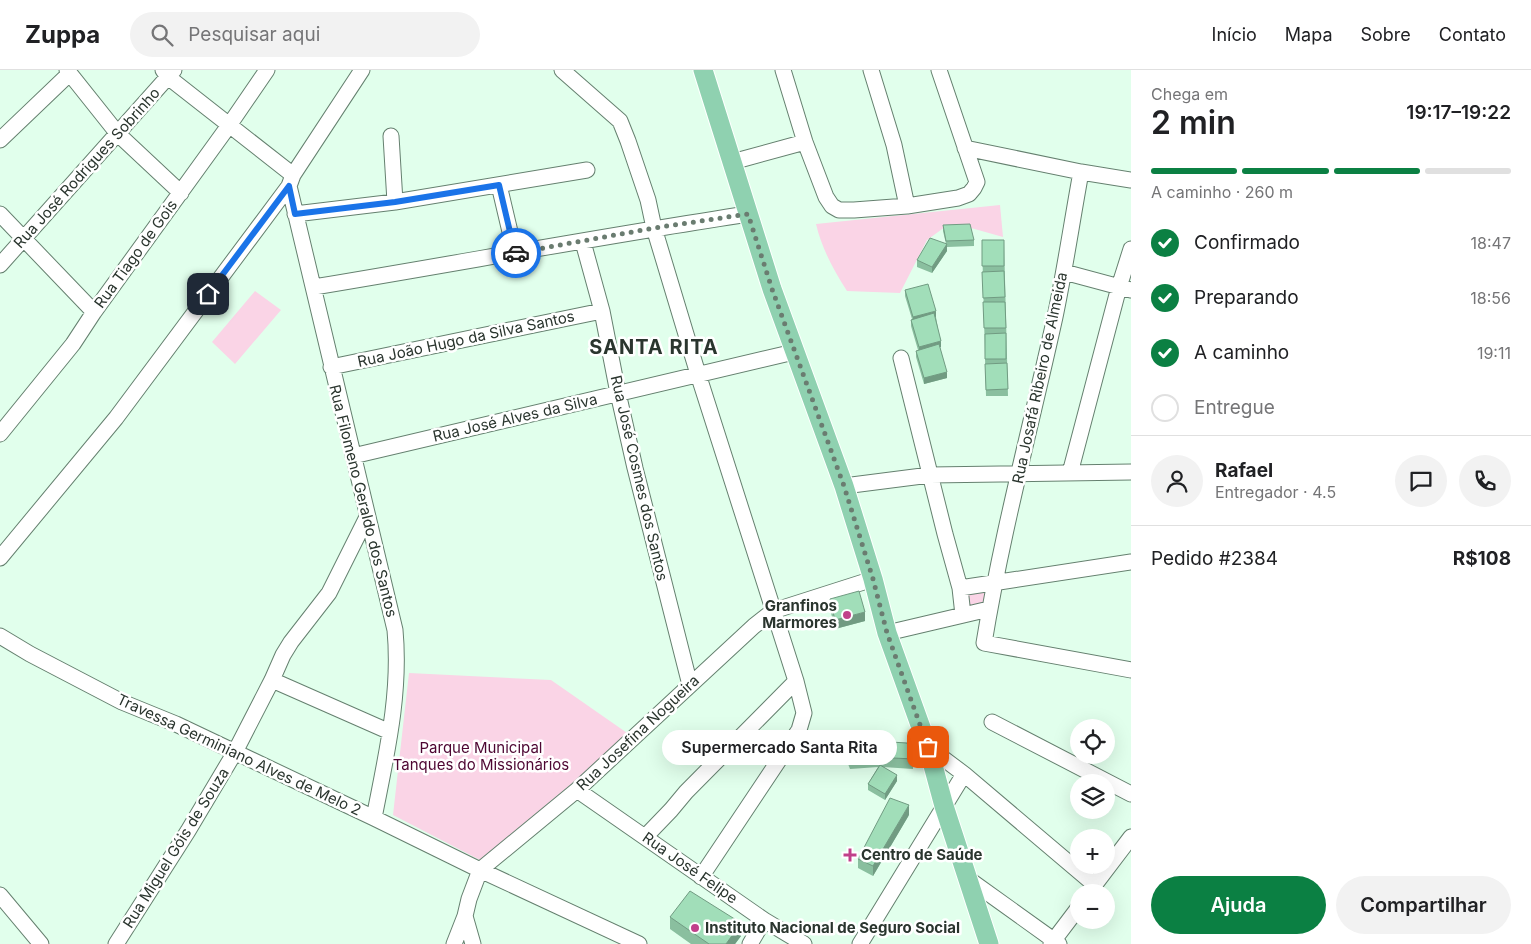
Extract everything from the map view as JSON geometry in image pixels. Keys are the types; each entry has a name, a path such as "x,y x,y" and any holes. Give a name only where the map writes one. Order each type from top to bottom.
{"main road":[{"path":"703,70 772,289 844,486 873,579 887,633 928,747 944,806 989,944"}],"street":[{"name":"Rua Tiago de Gois","path":"0,434 73,344 267,70"},
{"path":"0,558 116,418 291,181 362,70"},
{"path":"562,70 620,121 648,200 654,228 698,374 796,681 804,713 800,730 701,877"},
{"path":"783,70 805,142 826,197 832,206 840,210 907,206 958,198 969,194 974,188 977,182 939,70"},
{"path":"871,70 894,145 907,206"},
{"path":"0,140 68,72 118,134 180,193"},
{"path":"169,72 230,124 291,181"},
{"name":"Rua José Rodrigues Sobrinho","path":"0,265 118,134 169,72"},
{"path":"391,136 395,202"},
{"path":"732,162 805,142"},
{"path":"965,148 1080,172 1131,180"},
{"path":"295,214 395,202 587,170"},
{"name":"Rua Josafá Ribeiro de Almeida","path":"1080,172 1064,272 1018,474 984,643 1131,670"},
{"name":"Rua Filomeno Geraldo dos Santos","path":"291,181 295,214 395,630 397,656 396,683 390,732 374,818"},
{"path":"499,185 515,253"},
{"path":"0,214 94,312"},
{"path":"314,287 583,242 654,228 748,214"},
{"name":"Rua José Cosmes dos Santos","path":"583,242 602,311 637,477 690,685"},
{"path":"1070,473 1125,289 1131,249"},
{"path":"1064,272 1125,289"},
{"name":"Rua João Hugo da Silva Santos","path":"331,368 602,311"},
{"name":"Rua José Alves da Silva","path":"353,456 794,352"},
{"path":"901,358 960,588 963,615"},
{"path":"844,486 930,475 1131,472"},
{"name":"Rua Miguel Góis de Souza","path":"116,944 188,831 235,752 290,642 329,593 367,517"},
{"path":"960,588 1131,562"},
{"name":"Rua Josefina Nogueira","path":"454,944 480,870 576,790 754,626 773,611 873,579"},
{"path":"887,633 990,609"},
{"name":"Travessa Germiniano Alves de Melo 2","path":"0,636 86,684 235,752 639,944"},
{"path":"272,680 390,732"},
{"path":"645,837 686,792 796,681"},
{"path":"992,722 1131,794"},
{"path":"928,747 964,774 1088,884"},
{"path":"860,944 964,774"},
{"name":"Rua José Felipe","path":"576,790 764,920 804,944"},
{"path":"1095,884 1131,837"},
{"path":"967,878 1054,943 1070,919"},
{"path":"0,894 41,944"},
{"path":"465,916 473,944"},
{"path":"750,944 764,920"}],"green space":[{"path":"1000,205 1003,237 964,226 945,227 927,240 900,293 847,291 821,242 816,224"},
{"path":"255,291 281,310 235,364 212,342"},
{"path":"988,592 983,608 968,611 965,595"},
{"name":"Parque Municipal Tanques do Missionários","path":"409,673 551,680 630,735 480,860 393,815"}],"building":[{"path":"970,224 974,240 946,241 943,225"},
{"path":"930,238 947,244 932,267 917,260"},
{"path":"982,240 1004,240 1004,266 982,266"},
{"path":"1004,271 1005,297 983,298 982,272"},
{"path":"928,284 936,311 913,317 905,290"},
{"path":"983,302 1005,302 1006,328 984,328"},
{"path":"934,313 941,341 919,347 911,320"},
{"path":"1006,333 1006,359 985,359 985,334"},
{"path":"939,344 947,372 924,378 916,351"},
{"path":"1007,363 1008,389 986,390 985,364"},
{"path":"859,591 865,612 835,620 830,599"},
{"path":"874,741 907,743 913,759 874,757 850,759 845,746"},
{"path":"880,765 897,775 885,794 868,784"},
{"path":"890,798 909,805 873,866 858,859"},
{"path":"690,891 741,923 726,944 709,944 670,917"}],"way so far":[{"path":"516,253 654,228 748,214 794,352 844,486 873,579 887,633 928,747"}],"place":[{"name":"Granfinos Marmores","path":"847,615"},
{"name":"Supermercado Santa Rita","path":"928,747"},
{"name":"Centro de Saúde","path":"850,855"},
{"name":"Instituto Nacional de Seguro Social","path":"695,928"}],"district":[{"name":"SANTA RITA","path":"654,347"}],"route":[{"path":"208,294 289,186 295,214 395,202 499,185 516,253"}]}
